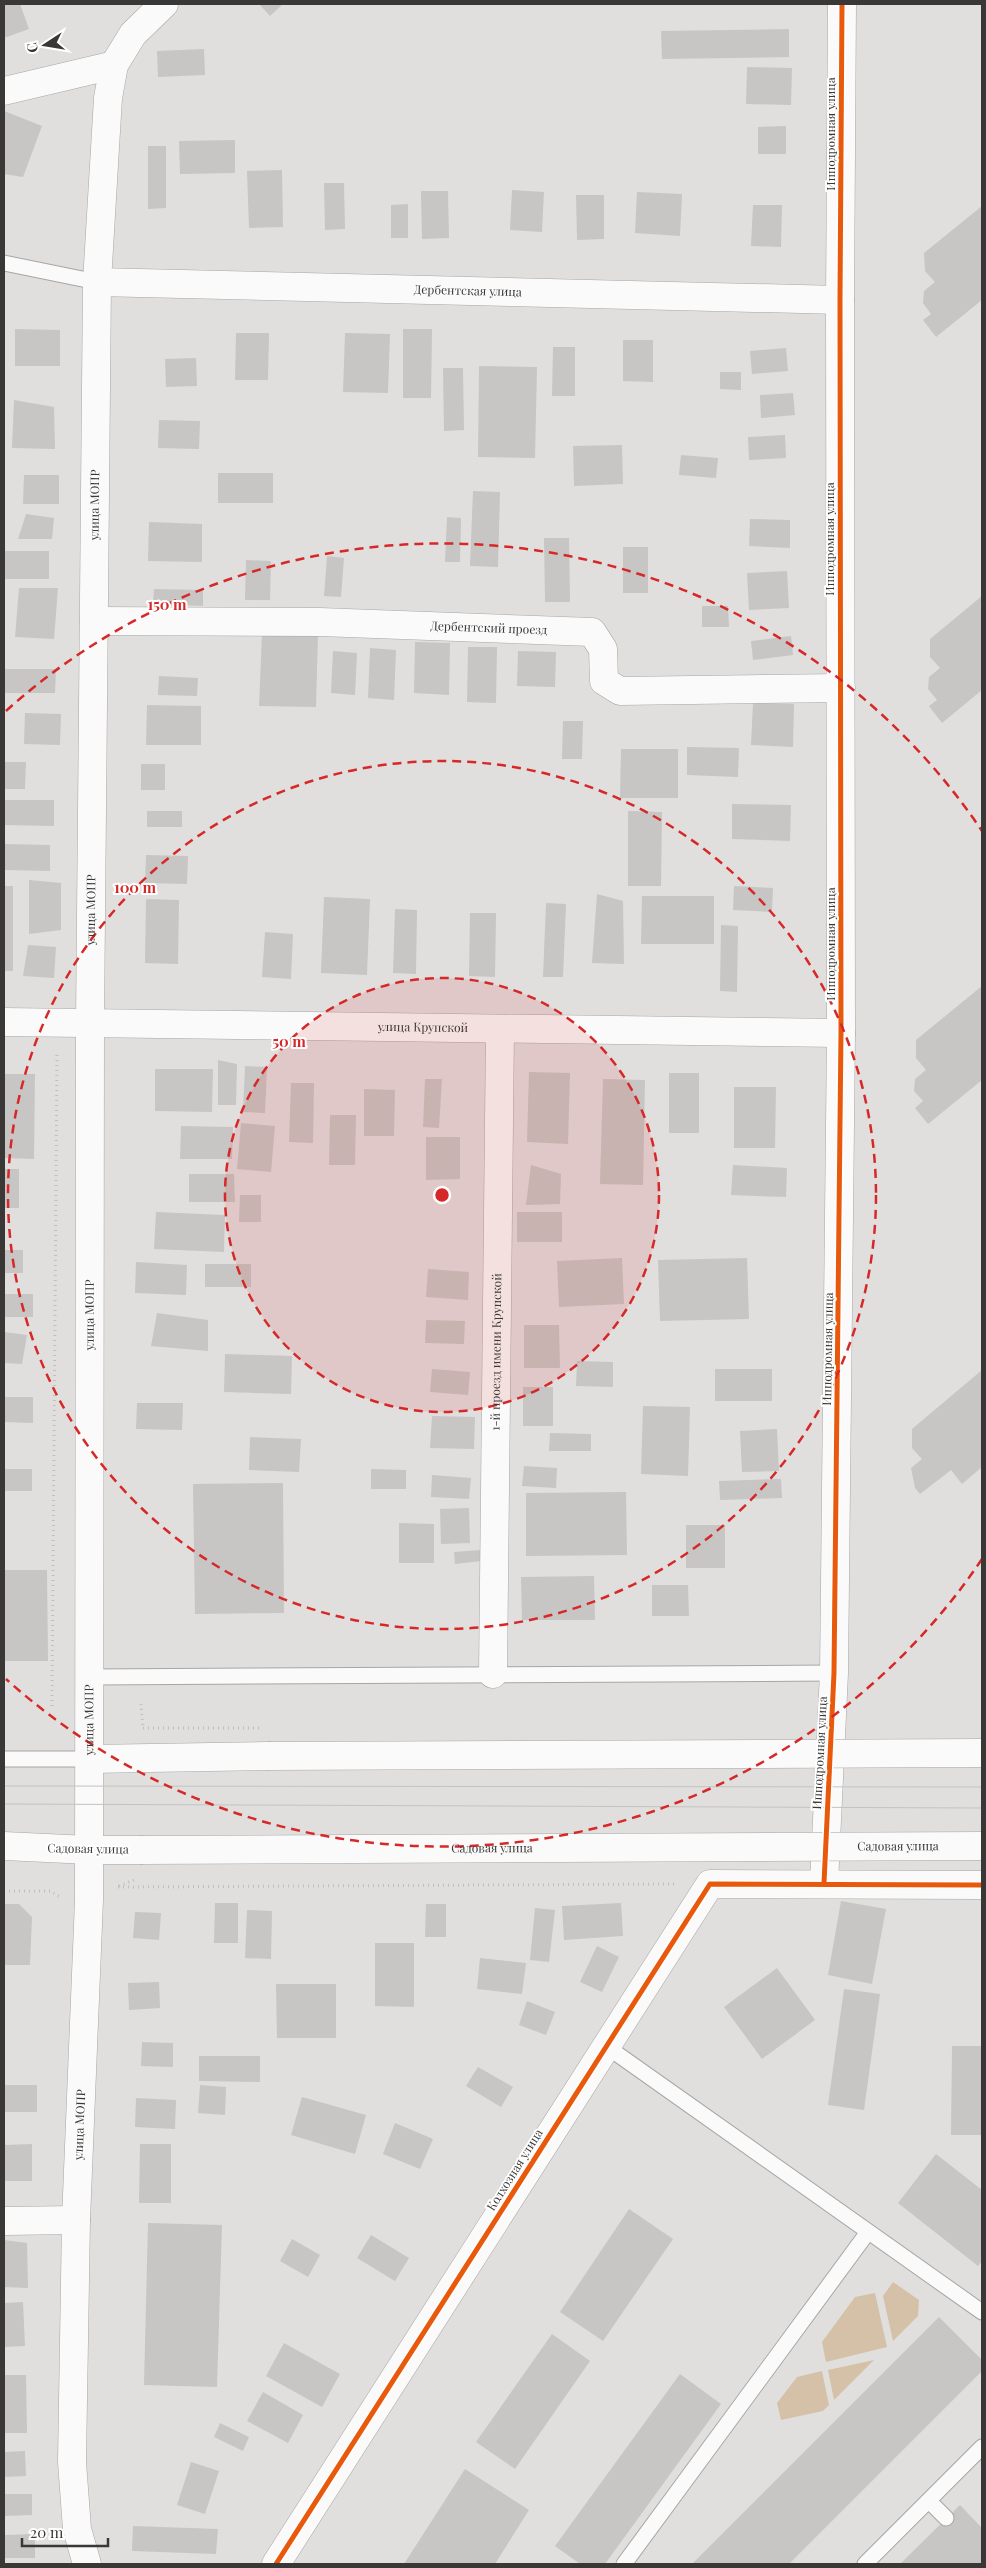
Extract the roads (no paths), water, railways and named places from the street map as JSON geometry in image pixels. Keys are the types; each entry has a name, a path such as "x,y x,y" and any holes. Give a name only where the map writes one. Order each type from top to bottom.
{"street":[{"path":"4,91 114,65 133,34 164,4"},
{"name":"Ипподромная улица","path":"824,1883 834,1673 841,1033 840,300 842,4"},
{"name":"улица МОПР","path":"87,2564 77,2529 72,2462 76,2220 89,1900 90,1022 97,282 108,98 114,65"},
{"name":"Дербентская улица","path":"97,282 840,300"},
{"name":"Дербентский проезд","path":"94,621 320,622 592,632 602,649 604,681 620,691 841,688"},
{"name":"улица Крупской","path":"4,1022 841,1033"},
{"name":"1-й проезд имени Крупской","path":"493,1674 500,1029"},
{"path":"90,1759 278,1756 982,1753"},
{"name":"Садовая улица","path":"4,1846 89,1850 982,1846"},
{"path":"824,1883 982,1885"},
{"name":"Колхозная улица","path":"276,2564 710,1884 824,1883"},
{"path":"4,2222 76,2220"}],"lane":[{"path":"4,263 97,282"},
{"path":"90,1676 834,1673"},
{"path":"4,1759 90,1759"},
{"path":"606,2046 982,2312"},
{"path":"624,2564 868,2232"},
{"path":"870,2563 982,2447"},
{"path":"928,2501 946,2518"}],"tram line":[{"path":"4,1786 982,1787"},
{"path":"4,1804 982,1808"}]}
